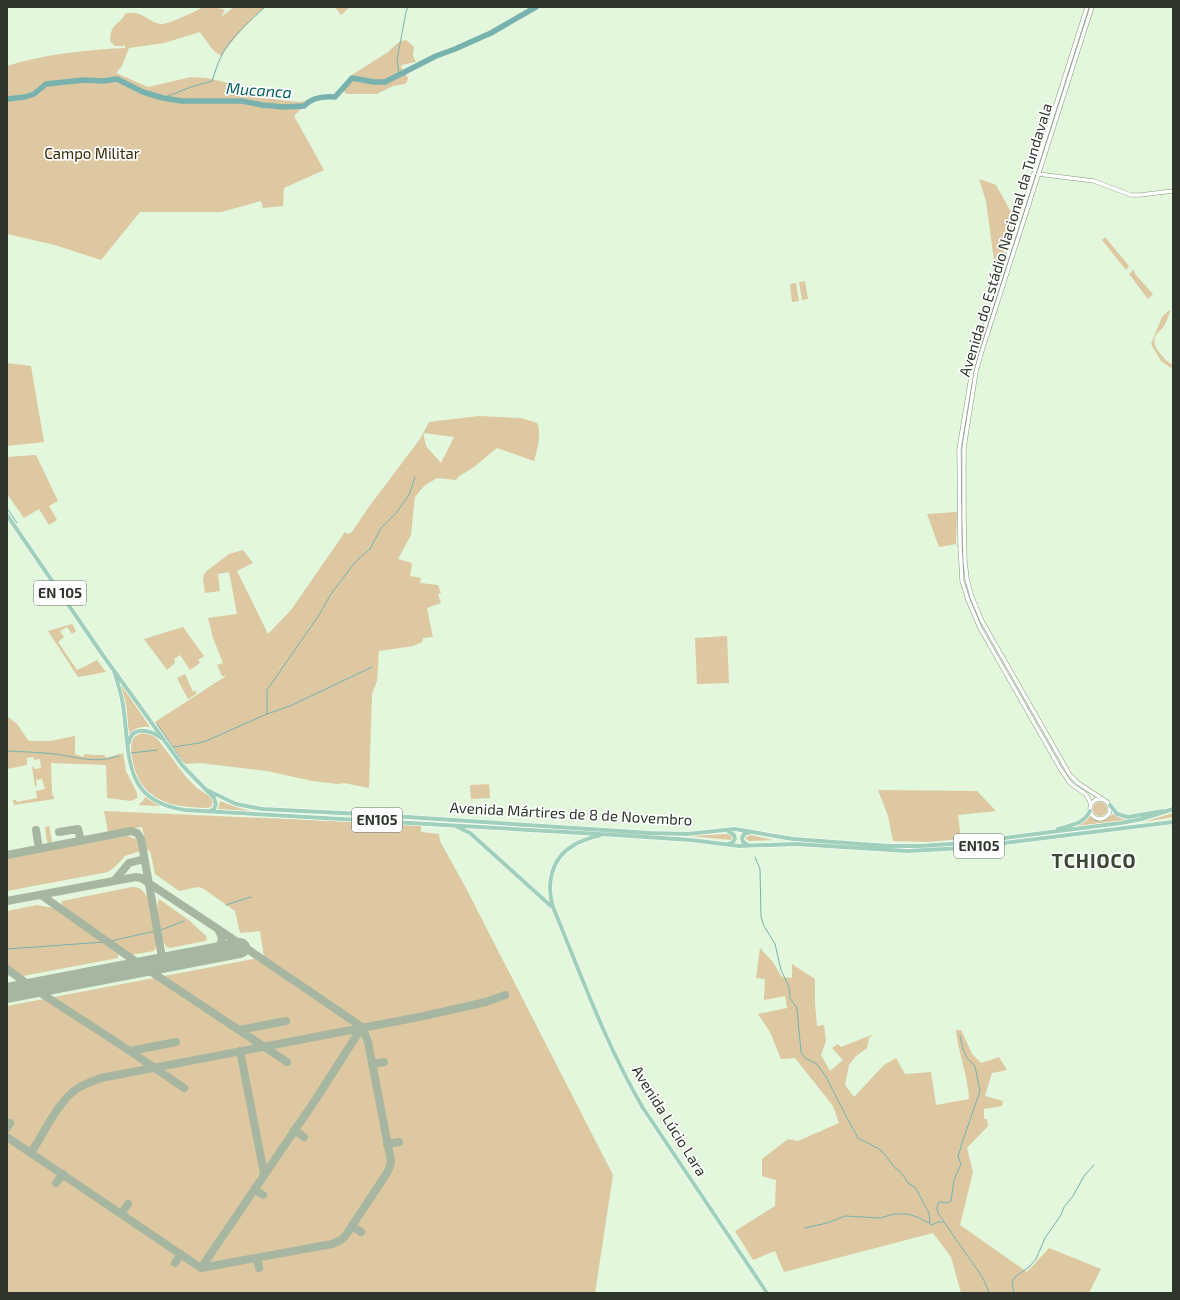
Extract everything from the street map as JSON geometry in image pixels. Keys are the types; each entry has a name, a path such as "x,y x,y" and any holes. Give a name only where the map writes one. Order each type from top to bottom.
{"main road":[{"name":"EN 105","path":"7,515 114,671 164,740"},
{"name":"EN 105","path":"114,671 123,703 128,755"},
{"path":"128,755 130,738 136,732 148,731 164,740"},
{"name":"EN105","path":"164,740 188,773 207,790"},
{"name":"EN105","path":"128,755 135,779 144,791 155,800 178,809 207,811"},
{"path":"207,790 214,798 216,804 214,809 207,811"},
{"name":"Avenida Mártires de 8 de Novembro","path":"207,790 236,804 262,810 362,814 650,833 687,834 735,829 793,839 900,846 959,844 1048,833 1134,821 1151,817 1173,808"},
{"path":"1110,805 1118,814 1128,817 1168,810"},
{"path":"1048,833 1081,822 1086,818 1091,809"},
{"name":"Avenida Mártires de 8 de Novembro","path":"207,811 434,823 691,840 750,846 796,844 892,850 937,850 978,846 1173,822"},
{"name":"Avenida Lúcio Lara","path":"434,823 455,826 470,833 553,907"},
{"path":"724,830 731,832 735,837 732,842 725,844"},
{"path":"750,846 743,842 742,838 744,834 753,832"},
{"name":"Avenida Lúcio Lara","path":"604,834 575,843 562,854 554,866 551,878 550,890 553,907 602,1028 628,1082 643,1108 767,1293"}],"street":[{"name":"Avenida do Estádio Nacional da Tundavala","path":"1087,7 976,352 960,441 959,464 962,577 972,610 990,646 1061,770 1070,783 1084,792 1089,799 1091,809"},
{"name":"Avenida do Estádio Nacional da Tundavala","path":"1092,7 976,372 964,448 964,518 965,570 968,586 982,621 1074,781 1104,800"},
{"path":"1038,174 1094,181 1130,195 1140,196 1173,191"},
{"path":"1096,800 1104,800 1110,805 1109,814 1103,819 1098,819 1094,817 1091,809 1096,800"}],"green space":[{"name":"Campo Militar","path":"204,7 215,7 225,10 221,17 234,7 265,7 242,30 221,56 213,50 200,32 164,43 129,48 122,66 116,73 148,87 191,77 207,78 228,83 240,92 262,98 299,102 309,101 294,116 324,170 284,188 283,206 263,208 261,201 221,212 140,212 101,260 55,245 7,234 7,66 36,58 65,53 125,48 125,44 123,46 115,46 110,41 113,28 125,14 140,14 155,23 164,24"},
{"path":"335,7 350,7 341,15"},
{"path":"406,40 414,47 413,56 416,62 402,65 401,67 408,78 405,84 393,86 377,94 347,94 342,90 352,75 388,52 400,41"},
{"path":"979,179 996,185 1015,219 998,272 995,268 986,201"},
{"path":"1105,237 1129,266 1126,270 1102,240"},
{"path":"1133,270 1153,294 1148,299 1129,274"},
{"path":"805,281 808,299 802,300 799,282"},
{"path":"796,283 799,301 792,302 790,284"},
{"path":"1169,310 1170,312 1166,323 1156,335 1154,341 1159,352 1172,365 1171,368 1161,361 1151,344 1162,317"},
{"path":"7,363 31,366 44,442 7,446"},
{"path":"479,416 521,418 537,423 539,432 534,461 497,448 456,480 437,478 424,486 415,497 411,535 398,559 412,563 410,576 421,578 420,583 438,585 441,593 438,594 441,603 427,608 433,637 423,638 422,642 413,646 379,651 377,681 372,694 369,788 344,783 338,784 312,781 267,771 200,763 185,764 155,722 226,676 222,676 217,665 223,663 213,638 208,618 237,614 229,572 218,574 220,591 205,593 203,579 204,574 229,554 243,550 253,563 237,571 268,634 291,610 345,532 348,534 352,532 423,433 429,422","holes":["423,433 454,437 441,463 426,446"]},
{"path":"36,455 58,501 49,506 57,520 49,525 39,509 24,518 7,494 7,457"},
{"path":"957,512 956,544 939,547 927,514"},
{"path":"72,624 76,631 72,634 67,627 60,631 64,637 58,642 77,670 97,660 106,672 78,677 48,631"},
{"path":"183,627 204,656 198,660 200,663 190,670 180,655 174,659 175,663 167,670 144,639"},
{"path":"727,636 729,683 697,684 695,638"},
{"path":"185,674 193,692 196,690 196,694 188,699 177,678"},
{"path":"120,683 150,727 138,728 129,735 126,704"},
{"path":"7,716 17,724 28,740 31,741 50,741 75,736 75,754 83,757 85,754 104,755 106,758 123,753 126,771 137,793 137,798 131,801 107,798 106,765 51,763 52,795 54,796 54,799 14,805 13,800 16,800 17,802 37,798 36,791 45,789 42,779 36,780 37,786 35,786 32,767 33,766 34,769 41,768 40,759 34,760 33,757 27,758 27,765 7,769"},
{"path":"147,732 156,737 186,777 197,788 212,798 213,802 211,807 204,808 179,806 159,799 144,787 135,769 131,748 134,737"},
{"path":"489,784 490,798 471,799 470,785"},
{"path":"878,790 977,791 996,811 958,815 961,839 928,842 893,841 888,816"},
{"path":"145,797 161,806 138,805"},
{"path":"220,801 236,807 250,811 218,809"},
{"path":"1097,802 1103,802 1107,806 1107,812 1103,816 1097,816 1093,812 1093,806"},
{"path":"104,811 421,825 421,832 439,834 440,841 468,892 613,1175 595,1293 7,1293 7,1006 264,957 260,931 240,933 235,911 204,889 198,887 179,891 155,874 150,851 147,850 142,827 108,832"},
{"path":"1173,813 1173,817 1144,822"},
{"path":"1113,814 1123,819 1145,815 1119,821 1077,826 1086,821 1090,816 1094,819 1102,821"},
{"path":"49,826 52,842 49,843 47,842 45,827"},
{"path":"727,834 732,836 731,840 690,836"},
{"path":"750,835 773,840 749,841 745,838"},
{"path":"127,836 136,839 140,851 125,856 108,872 7,891 7,858"},
{"path":"132,887 139,888 147,897 149,897 157,939 157,945 154,951 131,955 64,908 61,903 62,901"},
{"path":"159,899 190,921 206,936 207,939 205,941 170,948 167,947 164,944 159,924"},
{"path":"37,905 61,911 118,952 118,958 23,976 7,966 7,911"},
{"path":"760,948 772,961 782,977 792,978 792,964 815,979 817,1026 824,1025 826,1041 821,1055 830,1071 843,1060 832,1048 838,1044 841,1047 874,1034 869,1038 867,1048 856,1056 849,1065 845,1085 854,1097 884,1065 896,1058 905,1074 931,1072 936,1105 969,1099 967,1081 956,1030 961,1030 972,1054 981,1063 999,1057 1007,1070 992,1073 985,1096 1003,1101 1002,1106 984,1109 984,1119 987,1119 988,1126 967,1148 973,1172 960,1225 1027,1272 1049,1248 1101,1269 1089,1293 961,1293 951,1257 933,1233 784,1272 775,1251 753,1260 735,1231 775,1206 776,1180 762,1176 762,1159 788,1139 798,1141 839,1123 833,1106 795,1058 781,1059 770,1032 758,1014 787,1008 785,996 764,1000 765,979 756,978"}],"waterway":[{"path":"163,98 191,87 212,81 224,51 229,44 240,30 265,7"},
{"path":"399,75 397,60 408,7"},
{"name":"Mucanca","path":"7,99 25,97 34,94 46,84 84,80 103,81 117,79 143,92 163,98 182,101 242,101 284,107 304,106 318,98 335,97 352,78 374,82 385,82 436,56 491,33 536,7"},
{"path":"173,747 206,741 267,714 267,690 319,615 331,594 356,561 370,549 381,528 396,513 409,495 415,477"},
{"path":"7,508 17,523"},
{"path":"267,714 290,706 372,667"},
{"path":"157,724 183,762"},
{"path":"131,753 157,750"},
{"path":"7,751 48,753 94,760 119,756"},
{"path":"755,857 760,869 761,917 764,926 775,944 781,970 789,987 790,998 797,1008 801,1052 805,1058 817,1064 826,1077 858,1138 881,1150 895,1168 900,1171 909,1184 915,1187 929,1213 930,1224 932,1225 938,1222 944,1222 980,1274 989,1293"},
{"path":"226,905 251,897"},
{"path":"161,930 184,921"},
{"path":"111,941 155,931"},
{"path":"7,949 105,942"},
{"path":"944,1221 940,1217 937,1208 939,1202 947,1203 951,1201 954,1180 961,1164 958,1157 980,1091 975,1066 967,1058 960,1036"},
{"path":"1014,1293 1012,1282 1016,1276 1029,1267 1036,1259 1045,1238 1061,1215 1064,1207 1073,1196 1084,1176 1094,1165"},
{"path":"805,1228 827,1223 845,1216 880,1218 894,1214 908,1214 929,1223"}],"taxiway":[{"path":"59,832 78,829 81,841"},
{"path":"36,830 39,849"},
{"path":"7,855 131,831 137,833 141,839 163,963"},
{"path":"114,881 129,863 144,859"},
{"path":"7,901 136,877 141,878 218,929 222,940 218,948 213,953"},
{"path":"41,895 132,959 287,1062"},
{"path":"7,1137 201,1268 332,1244 341,1240 346,1235 387,1173 391,1161 368,1042 362,1027 218,929"},
{"path":"7,969 33,988 184,1088"},
{"path":"31,1153 64,1101 78,1088 101,1078 424,1016 486,1002 505,995"},
{"path":"239,1030 286,1021"},
{"path":"201,1268 316,1099 362,1027"},
{"path":"130,1051 176,1042"},
{"path":"240,1051 264,1173"},
{"path":"372,1064 384,1062"},
{"path":"7,1128 10,1123"},
{"path":"294,1130 304,1137"},
{"path":"387,1144 399,1142"},
{"path":"56,1183 63,1174"},
{"path":"254,1189 263,1195"},
{"path":"121,1214 128,1204"},
{"path":"352,1226 361,1232"},
{"path":"175,1263 181,1254"},
{"path":"257,1258 259,1268"}],"runway":[{"path":"7,993 240,948"}],"district":[{"name":"TCHIOCO","path":"1094,861"}]}
